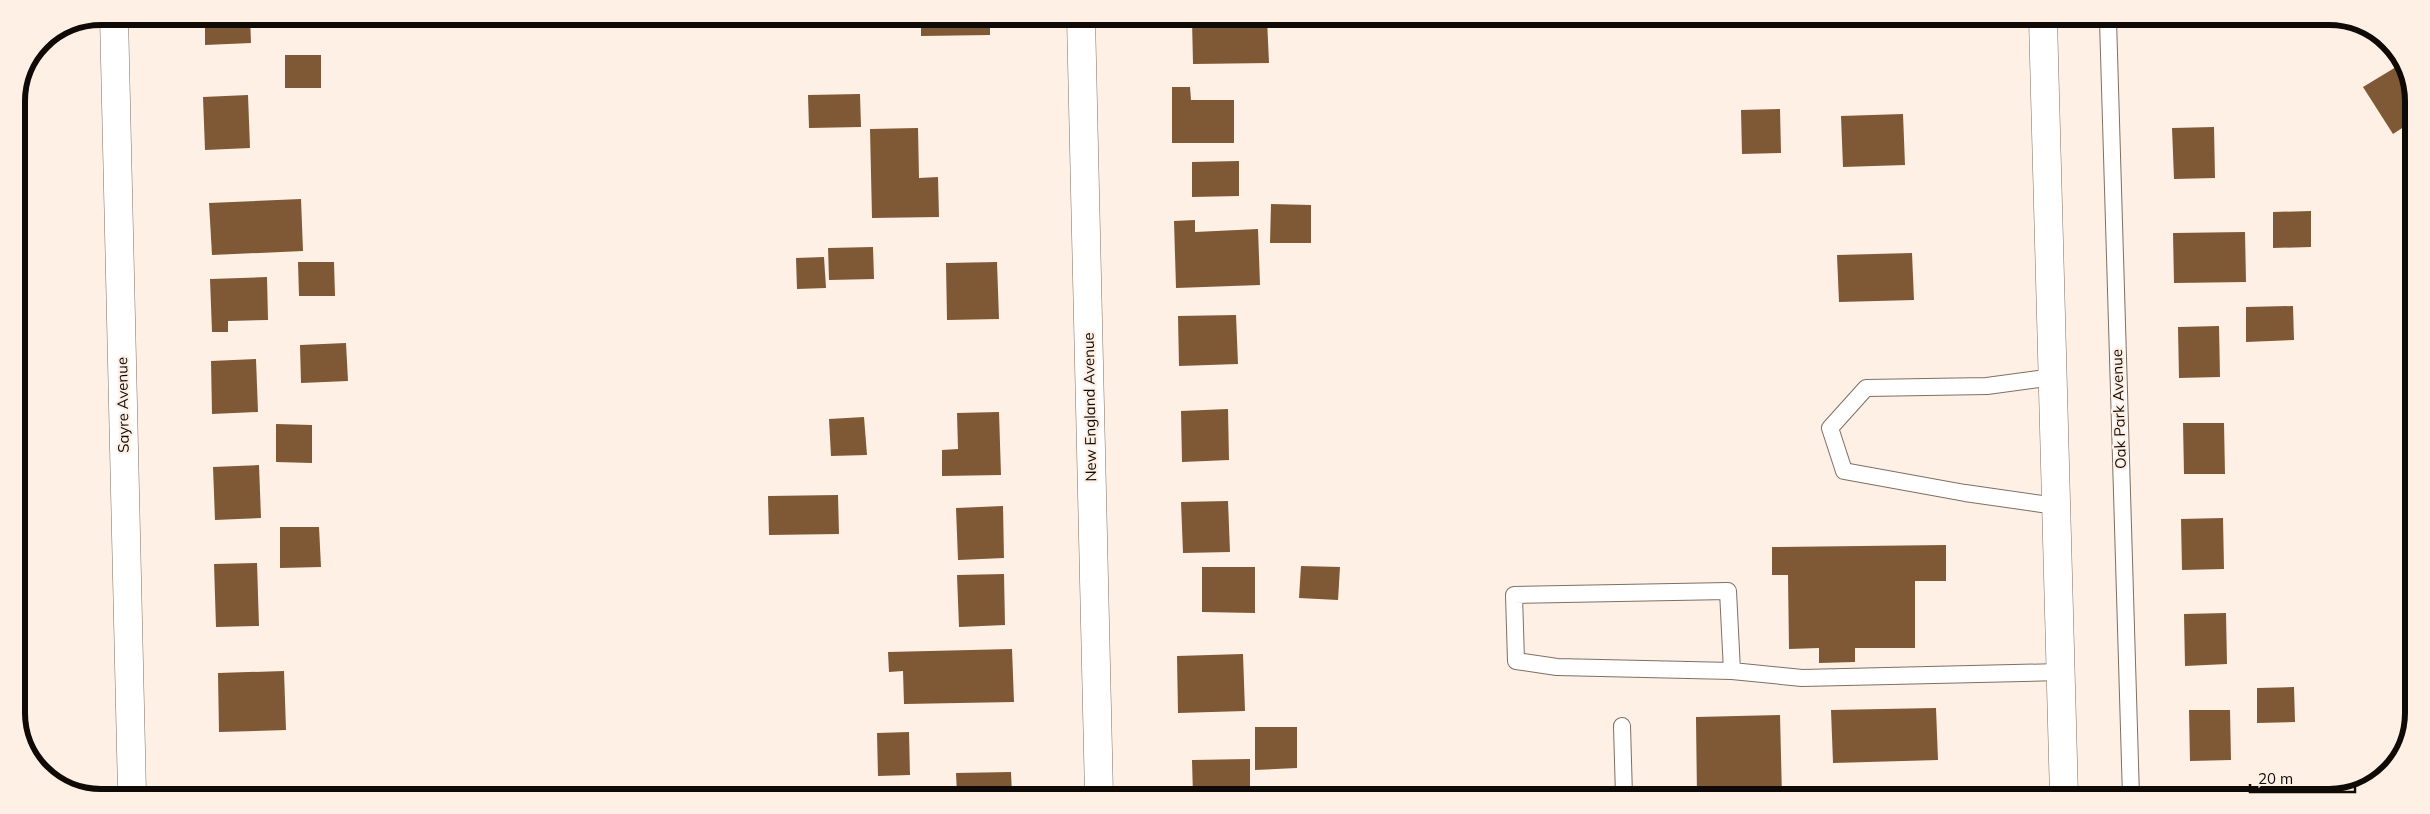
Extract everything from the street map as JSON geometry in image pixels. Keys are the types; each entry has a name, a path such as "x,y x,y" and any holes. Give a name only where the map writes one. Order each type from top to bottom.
{"street":[{"name":"Sayre Avenue","path":"114,25 132,789"},
{"name":"New England Avenue","path":"1081,25 1099,789"},
{"path":"2043,25 2064,789"}],"lane":[{"name":"Oak Park Avenue","path":"2108,25 2131,789"},
{"path":"2053,377 1986,386 1866,388 1830,428 1844,471 1965,493 2056,506"},
{"path":"1732,671 1728,591 1514,595 1516,662 1557,667 1732,671 1802,678 2061,672"},
{"path":"1622,726 1624,789"}],"building":[{"path":"205,25 250,25 251,43 205,45"},
{"path":"921,25 990,25 990,35 921,36"},
{"path":"1192,25 1267,25 1269,63 1193,64"},
{"path":"285,55 321,55 321,88 285,88"},
{"path":"2396,67 2404,86 2405,126 2393,134 2363,87"},
{"path":"1172,87 1190,87 1191,100 1234,100 1234,143 1172,143"},
{"path":"860,94 861,127 809,128 808,95"},
{"path":"248,95 250,148 205,150 203,97"},
{"path":"1780,109 1781,153 1742,154 1741,110"},
{"path":"1903,114 1905,165 1843,167 1841,116"},
{"path":"2214,127 2215,178 2174,179 2172,128"},
{"path":"918,128 919,178 938,177 939,217 872,218 870,129"},
{"path":"1239,161 1239,196 1192,197 1192,162"},
{"path":"301,199 303,251 212,255 209,203"},
{"path":"1271,204 1311,205 1311,243 1270,243"},
{"path":"2311,211 2311,247 2273,248 2273,212"},
{"path":"1195,220 1195,232 1258,229 1260,285 1176,288 1174,221"},
{"path":"2245,232 2246,282 2174,283 2173,233"},
{"path":"873,247 874,279 829,280 828,248"},
{"path":"1912,253 1914,300 1839,302 1837,255"},
{"path":"824,257 826,288 797,289 796,258"},
{"path":"298,262 334,262 335,296 299,296"},
{"path":"997,262 999,319 947,320 946,263"},
{"path":"267,277 268,320 228,321 228,332 212,332 210,279"},
{"path":"2293,306 2294,340 2246,342 2246,307"},
{"path":"1236,315 1238,364 1179,366 1178,316"},
{"path":"2219,326 2220,377 2179,378 2178,327"},
{"path":"346,343 348,381 301,383 300,345"},
{"path":"256,359 258,412 212,414 211,361"},
{"path":"1228,409 1229,460 1182,462 1181,411"},
{"path":"999,412 1001,475 942,476 942,450 958,449 957,413"},
{"path":"864,417 867,455 831,456 829,419"},
{"path":"2183,423 2224,423 2225,474 2184,474"},
{"path":"276,424 312,425 312,463 276,462"},
{"path":"259,465 261,518 215,520 213,467"},
{"path":"838,495 839,534 769,535 768,496"},
{"path":"1228,501 1230,552 1183,553 1181,502"},
{"path":"1003,506 1004,558 958,560 956,508"},
{"path":"2223,518 2224,569 2182,570 2181,519"},
{"path":"280,527 319,527 321,567 280,568"},
{"path":"1946,545 1946,581 1915,581 1915,648 1855,648 1855,662 1819,663 1819,648 1789,649 1788,575 1772,575 1772,547"},
{"path":"257,563 259,626 216,627 214,564"},
{"path":"1301,566 1340,567 1338,600 1299,598"},
{"path":"1202,567 1255,567 1255,613 1202,612"},
{"path":"1004,574 1005,625 959,627 957,575"},
{"path":"2226,613 2227,664 2185,666 2184,614"},
{"path":"25,616 27,616 28,659 25,659"},
{"path":"1012,649 1014,702 904,704 903,671 889,672 888,652"},
{"path":"1243,654 1245,711 1178,713 1177,656"},
{"path":"284,671 286,730 219,732 218,673"},
{"path":"2294,687 2295,722 2257,723 2257,688"},
{"path":"1936,708 1938,760 1833,763 1831,710"},
{"path":"2189,710 2230,710 2231,760 2190,761"},
{"path":"1780,715 1782,789 1697,789 1696,717"},
{"path":"1255,727 1297,727 1297,768 1255,770"},
{"path":"909,732 910,775 878,776 877,733"},
{"path":"1250,759 1250,789 1193,789 1192,760"},
{"path":"1011,772 1012,789 957,789 956,773"},
{"path":"286,786 286,789 221,788"}]}
